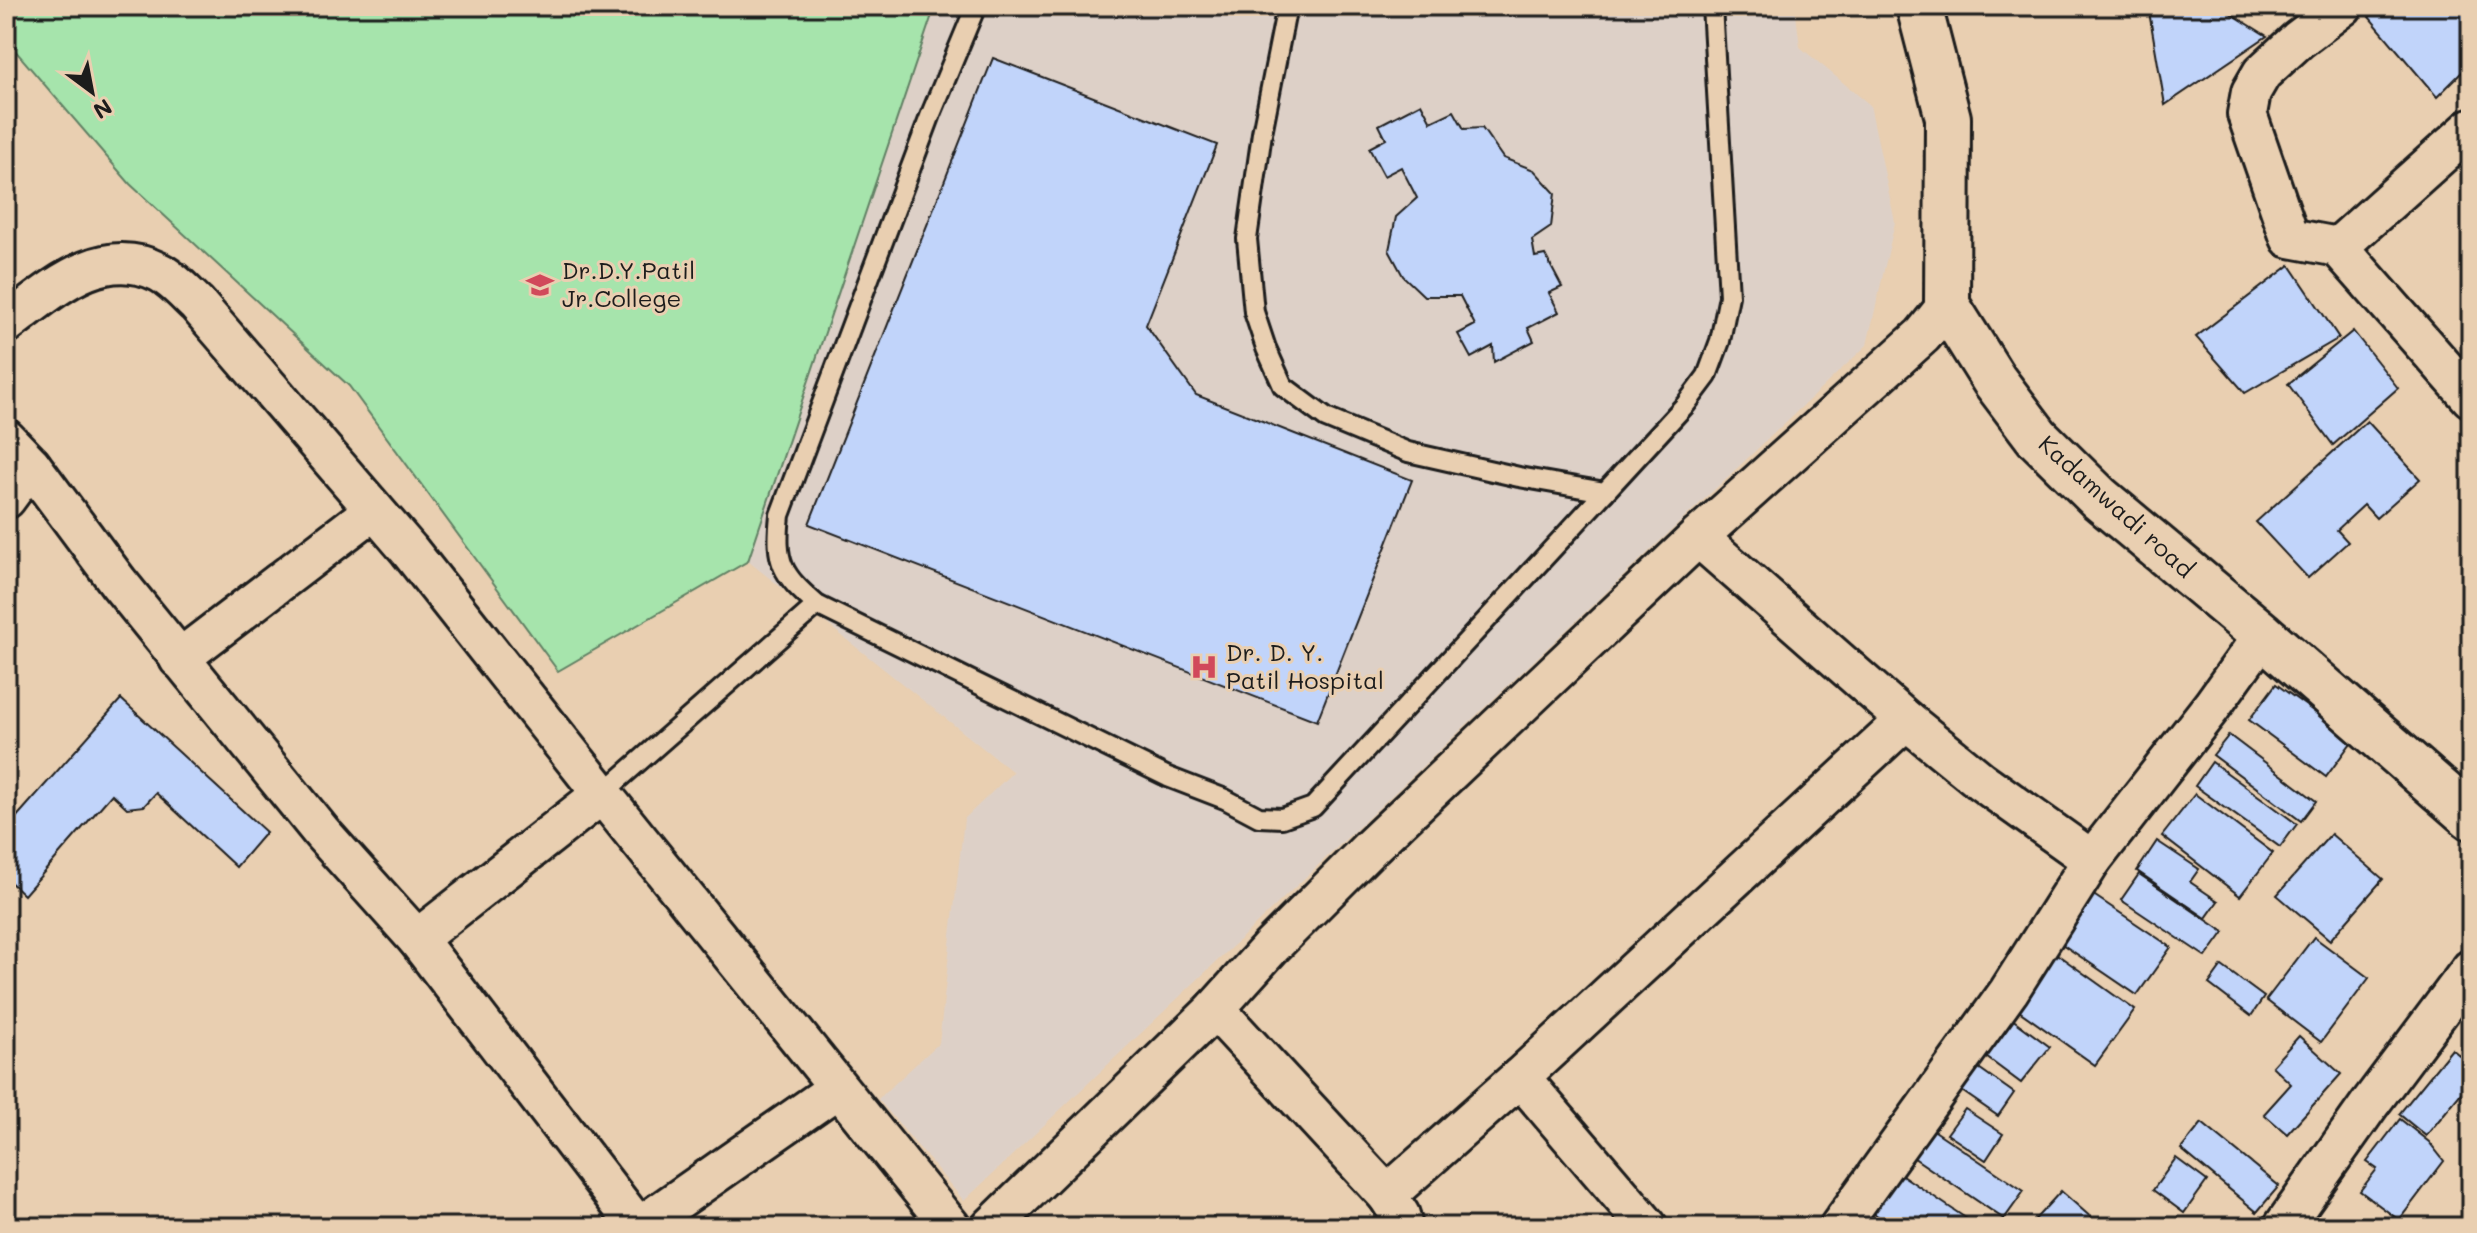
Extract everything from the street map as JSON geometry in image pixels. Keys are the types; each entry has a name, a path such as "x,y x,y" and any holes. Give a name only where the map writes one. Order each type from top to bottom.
{"street":[{"path":"991,1227 1215,1009 1270,948 1370,848 1698,537 1923,335 1947,305 1948,118 1919,6"},
{"path":"2343,6 2298,40 2262,73 2251,92 2247,114 2290,238 2338,247 2471,398"},
{"path":"2338,247 2471,128"},
{"path":"6,324 61,284 93,267 131,262 162,273 197,304 409,550 951,1227"},
{"name":"Kadamwadi road","path":"1947,305 1994,380 2037,437 2099,498 2263,635 2471,817"},
{"path":"6,499 19,452"},
{"path":"19,452 179,659 322,833 417,939 638,1227 838,1088"},
{"path":"179,659 374,510"},
{"path":"1698,537 1906,720 1981,781 2092,860"},
{"path":"1839,1227 2009,991 2092,860 2263,635"},
{"path":"1215,1009 1395,1211 1520,1077 1906,720"},
{"path":"417,939 602,794"},
{"path":"2283,1227 2471,969"},
{"path":"1520,1077 1648,1227"}],"lane":[{"path":"976,6 931,114 780,515 777,544 781,565 794,584 817,605 1168,777 1225,799 1259,817 1282,818 1313,807 1686,404 1707,376 1720,341 1729,296 1712,6"},
{"path":"1287,6 1262,133 1247,239 1254,312 1283,386 1326,418 1408,452 1519,477 1605,492"},
{"path":"602,794 817,605"}],"shaded area":[{"name":"Dr. D. Y. Patil Hospital","path":"6,6 1795,6 1800,47 1870,105 1895,222 1867,345 964,1201 878,1099 939,1043 964,819 1013,772 748,561 558,671 349,386 130,184 6,40"}],"green space":[{"name":"Dr.D.Y.Patil Jr.College","path":"6,6 935,6 748,561 558,671 349,386 130,184 6,40"}],"building":[{"path":"2148,6 2219,6 2267,36 2165,105"},
{"path":"2384,6 2471,6 2471,63 2437,97 2369,17"},
{"path":"993,58 1217,145 1146,325 1196,395 1412,480 1317,721 809,524"},
{"path":"1421,103 1431,122 1454,111 1464,129 1482,128 1503,158 1534,170 1555,193 1551,227 1532,240 1535,257 1545,255 1562,287 1549,293 1559,312 1528,328 1534,341 1494,362 1493,346 1471,358 1458,334 1475,325 1460,296 1424,296 1403,276 1389,250 1396,217 1417,198 1401,167 1384,176 1369,148 1386,139 1379,125"},
{"path":"2290,265 2339,338 2245,393 2196,337"},
{"path":"2353,331 2398,388 2333,445 2288,384"},
{"path":"2367,421 2420,479 2376,518 2364,505 2337,530 2348,542 2308,578 2256,522"},
{"path":"2276,684 2353,740 2326,777 2249,720"},
{"path":"121,699 266,832 236,867 156,793 144,806 127,808 112,794 24,895 6,878 6,829"},
{"path":"2229,735 2316,801 2301,821 2213,755"},
{"path":"2212,762 2297,824 2280,847 2195,786"},
{"path":"2195,794 2273,853 2240,896 2162,836"},
{"path":"2331,834 2383,879 2330,940 2277,895"},
{"path":"2157,841 2199,869 2190,882 2218,901 2206,918 2137,871"},
{"path":"2139,874 2224,932 2206,957 2121,900"},
{"path":"2092,894 2171,947 2137,995 2059,942"},
{"path":"2314,937 2369,978 2321,1042 2266,1000"},
{"path":"2051,950 2135,1010 2095,1065 2012,1006"},
{"path":"2222,966 2264,997 2251,1016 2209,984"},
{"path":"2008,1016 2050,1047 2021,1083 1982,1054"},
{"path":"2299,1036 2341,1074 2287,1134 2264,1114 2291,1084 2272,1066"},
{"path":"2452,1049 2471,1065 2471,1081 2426,1136 2399,1114"},
{"path":"1976,1066 2014,1093 1998,1116 1959,1089"},
{"path":"1965,1109 2003,1134 1986,1160 1947,1134"},
{"path":"2400,1119 2429,1142 2444,1161 2399,1220 2360,1191 2377,1169 2367,1162"},
{"path":"1923,1123 2024,1191 2004,1219 1904,1151"},
{"path":"2202,1123 2279,1186 2257,1212 2181,1149"},
{"path":"2176,1158 2207,1181 2184,1213 2153,1190"},
{"path":"1893,1169 1973,1223 1971,1227 1894,1227 1866,1208"},
{"path":"2061,1191 2102,1227 2028,1227"}],"place":[{"name":"Dr.D.Y.Patil Jr.College","path":"540,285"},
{"name":"Dr. D. Y. Patil Hospital","path":"1204,667"}]}
